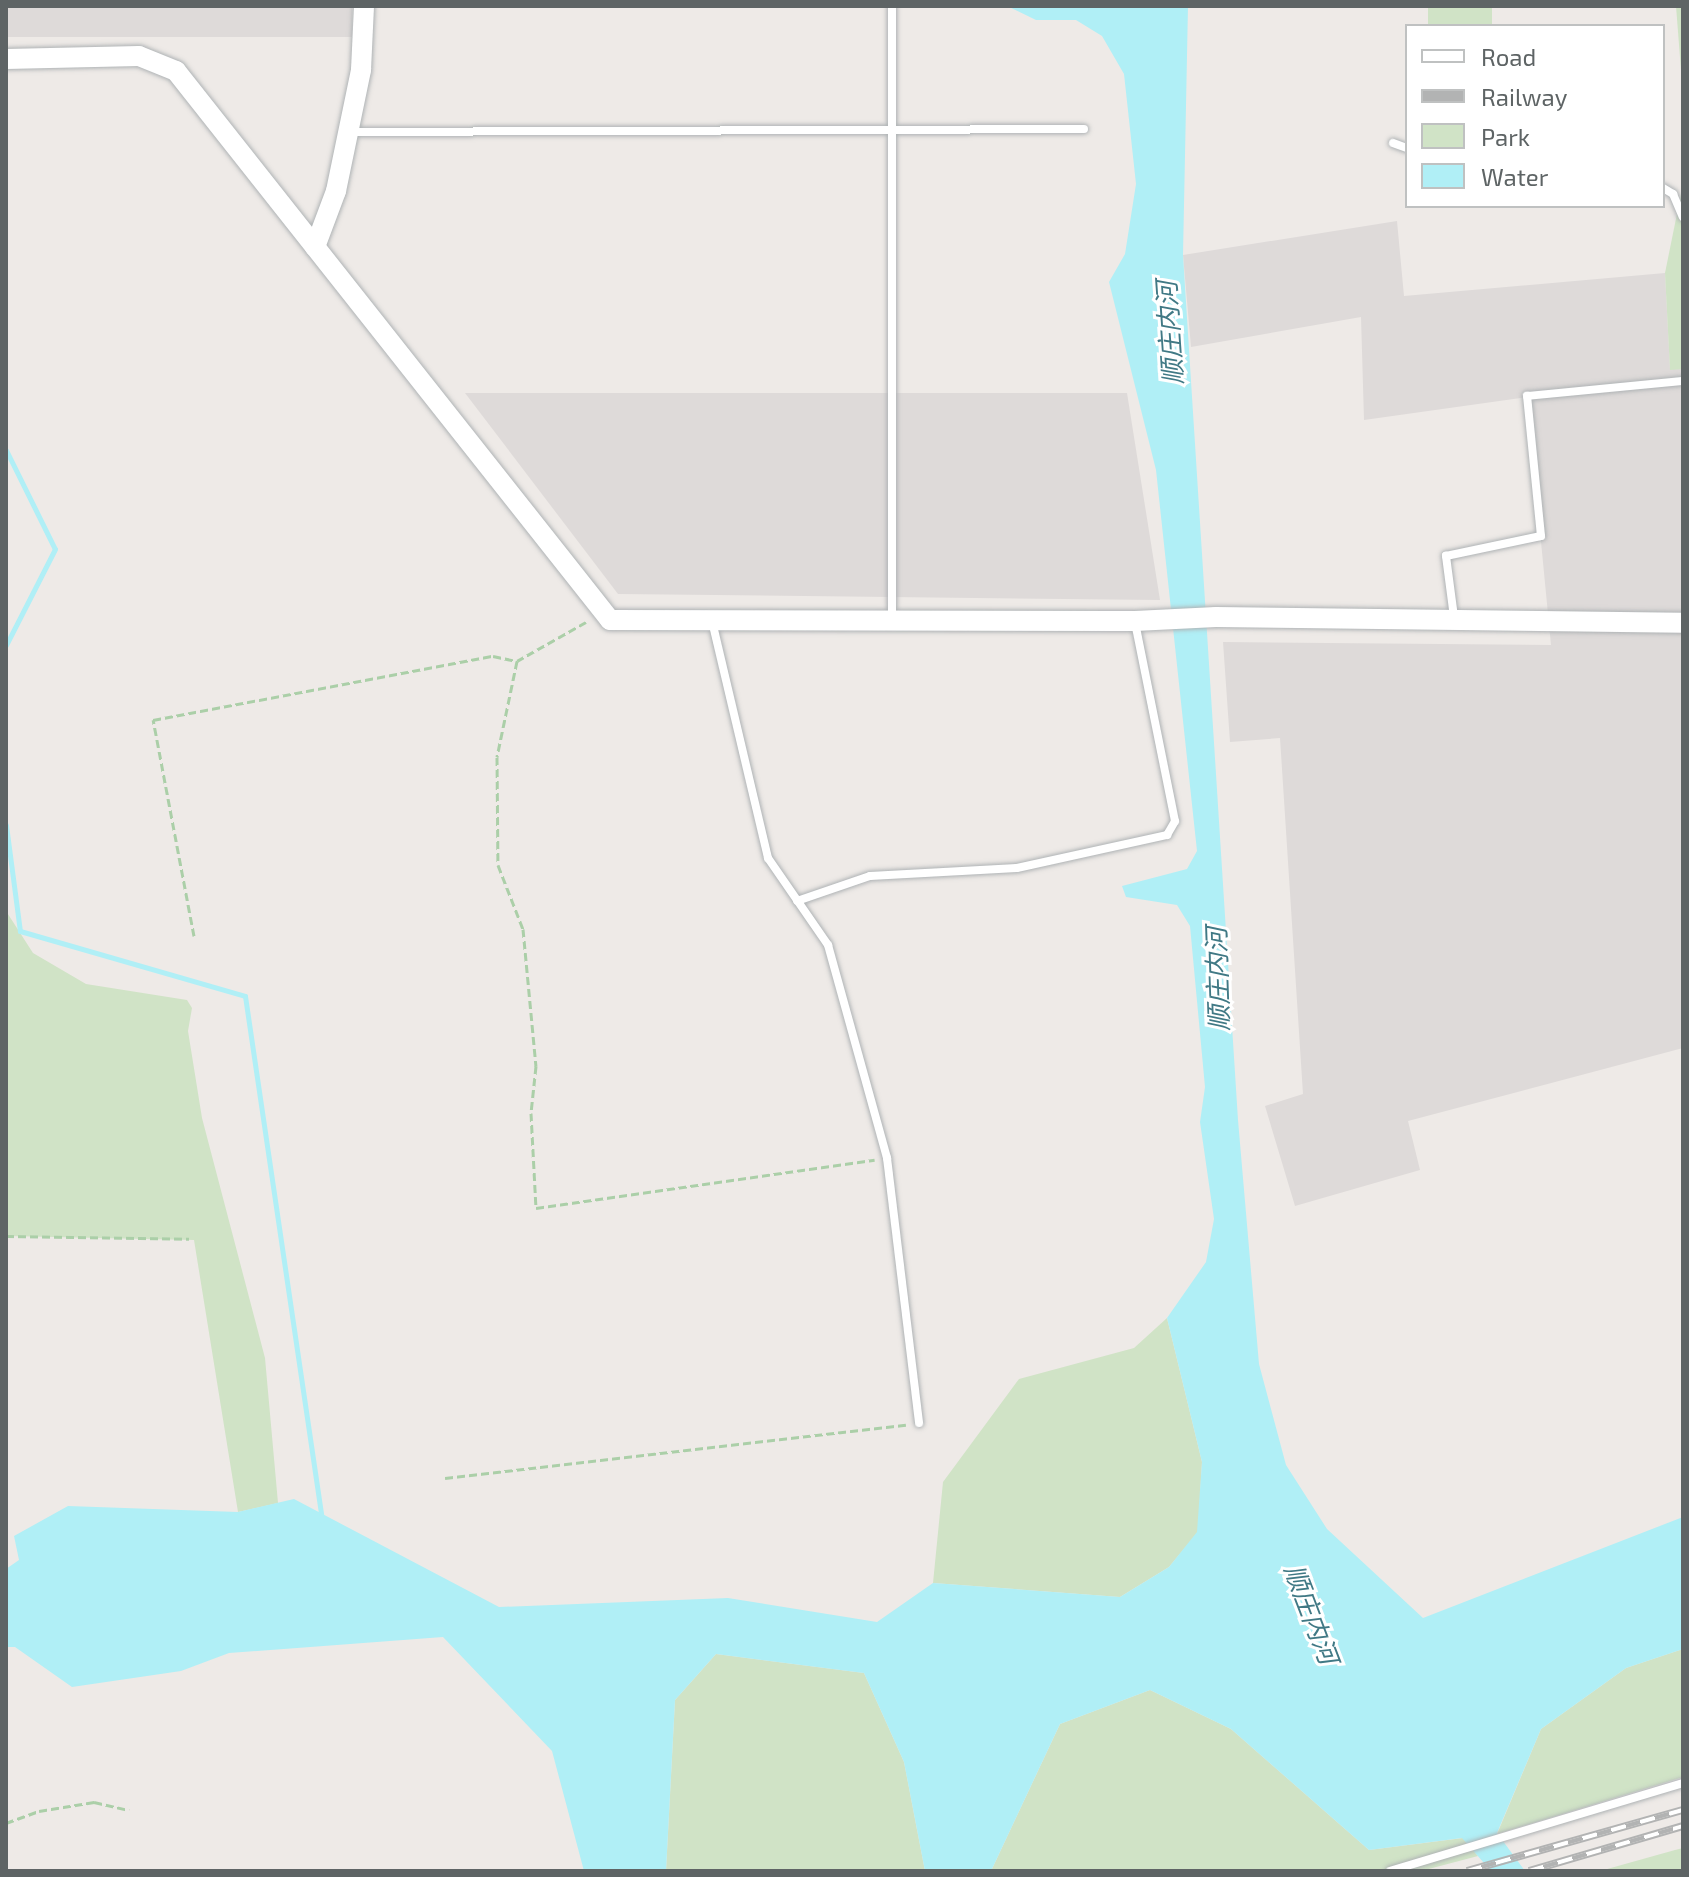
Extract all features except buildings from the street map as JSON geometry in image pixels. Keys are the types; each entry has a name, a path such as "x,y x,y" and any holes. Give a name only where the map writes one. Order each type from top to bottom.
{"street":[{"path":"315,247 336,191 361,70 364,6"},
{"path":"6,59 139,56 176,71 610,620 1135,621 1216,617 1683,623"}],"lane":[{"path":"892,6 892,620"},
{"path":"348,132 892,127 1084,129"},
{"path":"1393,143 1405,147"},
{"path":"1665,189 1673,194 1683,217"},
{"path":"1455,622 1446,556 1541,536 1527,396 1683,381"},
{"path":"711,620 768,858 828,945 887,1158 919,1423"},
{"path":"797,901 870,876 1017,868 1167,835 1175,821 1135,621"},
{"path":"1390,1871 1448,1857 1683,1783"}],"path":[{"path":"194,936 153,720 493,656 517,661 581,623 610,620"},
{"path":"517,661 497,757 498,865 523,929 536,1066 531,1113 536,1208 887,1158"},
{"path":"6,1236 189,1239"},
{"path":"445,1478 919,1423"},
{"path":"6,1823 39,1811 94,1802 129,1810"}],"shaded area":[{"path":"6,6 352,6 352,37 6,37"},
{"path":"1397,221 1404,296 1665,273 1670,369 1683,369 1683,1048 1408,1121 1420,1170 1295,1206 1265,1106 1303,1094 1280,738 1230,742 1223,642 1551,645 1527,397 1364,420 1361,317 1191,347 1183,255"},
{"path":"465,393 1127,393 1160,600 618,594"}],"green space":[{"path":"1428,6 1492,6 1492,24 1428,24"},
{"path":"1676,6 1683,6 1683,96"},
{"path":"1683,184 1683,369 1670,370 1665,273"},
{"path":"6,911 33,953 86,984 187,1000 192,1008 188,1031 202,1118 265,1358 278,1503 238,1512 194,1240 6,1236"},
{"path":"1167,1318 1202,1462 1198,1532 1169,1567 1120,1597 933,1583 943,1482 1019,1379 1134,1348"},
{"path":"1683,1649 1683,1777 1497,1834 1541,1729 1626,1668"},
{"path":"716,1654 864,1673 904,1762 925,1871 666,1871 675,1700"},
{"path":"1150,1690 1231,1729 1369,1850 1463,1838 1478,1856 1421,1871 991,1871 1060,1724"},
{"path":"1683,1848 1683,1871 1600,1871 1675,1850"}],"water":[{"name":"顺庄内河","path":"1007,6 1188,6 1183,255 1238,1120 1259,1364 1286,1465 1327,1529 1423,1618 1683,1517 1683,1649 1626,1668 1541,1729 1497,1833 1525,1871 1491,1871 1462,1838 1369,1850 1231,1729 1150,1690 1060,1724 991,1871 925,1871 904,1762 864,1673 716,1654 675,1700 666,1871 584,1871 552,1751 443,1637 229,1653 181,1671 72,1687 15,1647 6,1647 6,1569 19,1560 14,1536 68,1506 238,1512 294,1499 499,1607 728,1598 877,1622 933,1583 1120,1597 1169,1567 1197,1532 1202,1462 1167,1318 1206,1262 1214,1219 1200,1122 1205,1087 1190,926 1177,905 1126,897 1122,886 1187,869 1197,851 1156,470 1109,282 1125,254 1136,184 1124,74 1102,36 1076,20 1036,20"}],"waterway":[{"path":"6,450 55,549 6,645"},
{"path":"6,825 20,931 245,996 322,1520"}],"railway":[{"path":"1467,1871 1683,1810"},
{"path":"1529,1871 1683,1826"}]}
